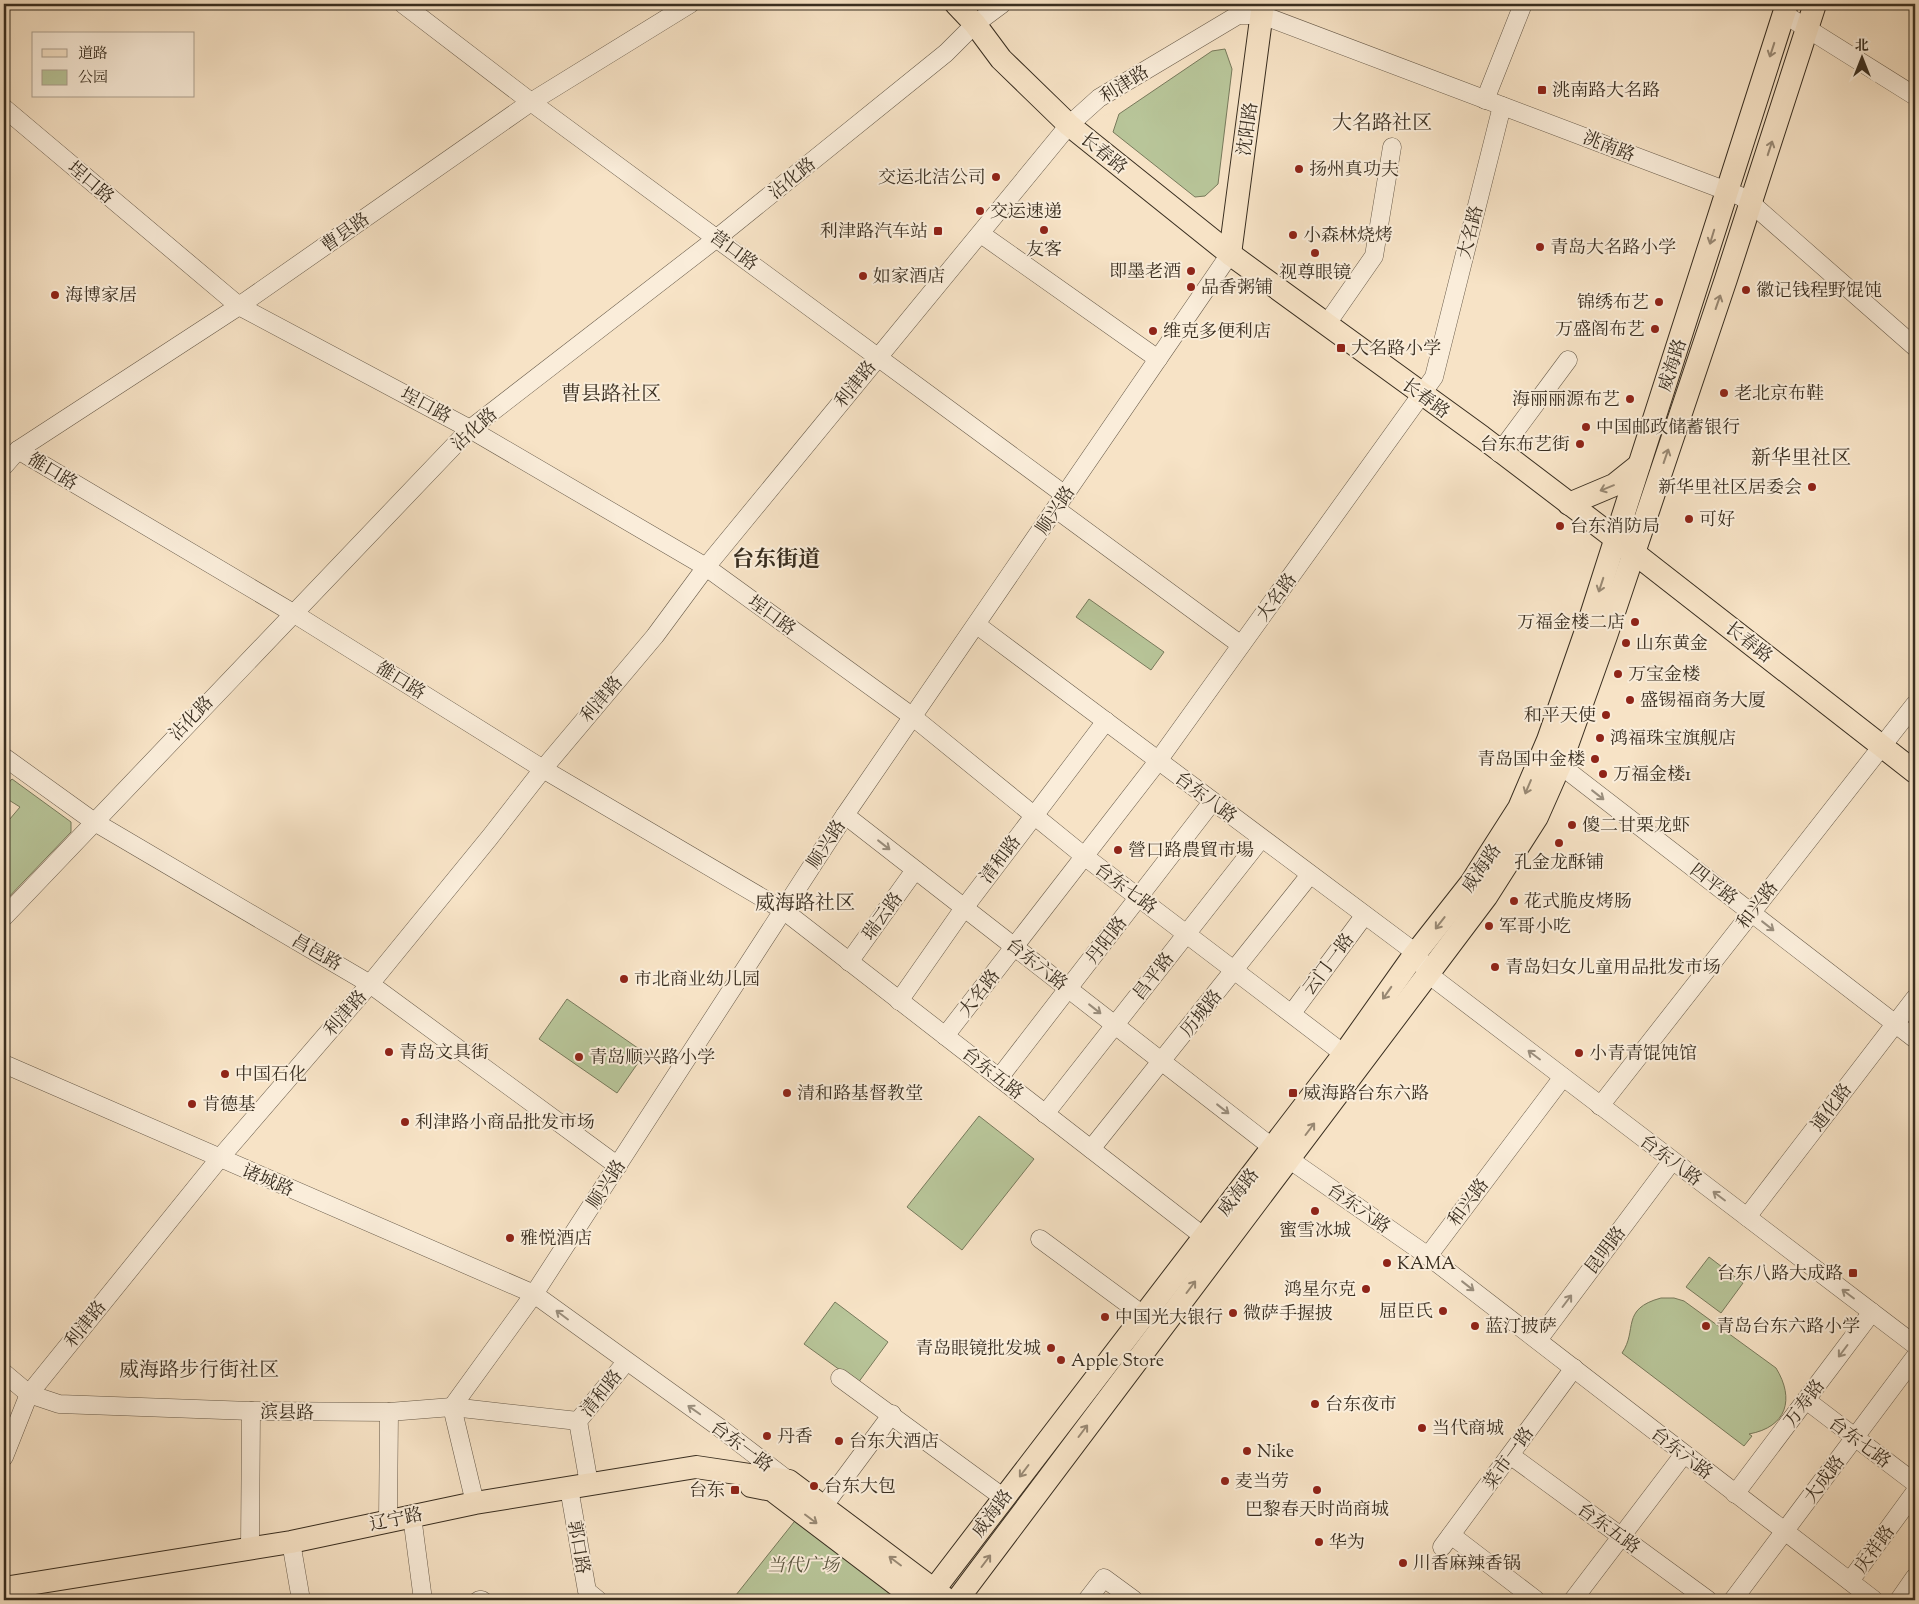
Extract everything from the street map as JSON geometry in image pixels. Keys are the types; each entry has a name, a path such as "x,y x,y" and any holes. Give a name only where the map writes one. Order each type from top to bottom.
{"main road":[{"name":"长春路","path":"956,4 975,24 1001,59 1070,125 1230,254 1421,395 1482,437 1499,453 1616,538 1915,772"},
{"name":"威海路","path":"957,1600 1281,1153 1428,974 1510,862 1536,817 1560,765 1606,636 1752,204 1815,4"},
{"name":"沈阳路","path":"1230,254 1263,9"},
{"name":"威海路","path":"931,1598 1004,1498 1203,1236 1281,1153 1344,1054 1414,956 1471,883 1519,808 1558,713 1675,358 1726,190 1785,9"},
{"path":"1569,504 1614,486 1639,465"},
{"name":"辽宁路","path":"5,1595 250,1548 292,1546 388,1521 413,1521 475,1503 576,1490 695,1478 781,1485"},
{"name":"台东一路","path":"781,1485 823,1507 931,1598"},
{"name":"台东一路","path":"781,1485 931,1598"},
{"name":"辽宁路","path":"5,1595 292,1546 576,1490"}],"street":[{"name":"营口路","path":"403,4 531,102 878,356 1241,645"},
{"name":"曹县路","path":"4,466 18,450 239,306 531,102 690,4"},
{"name":"沾化路","path":"4,917 93,821 470,429 717,238 946,53 975,24 1002,4"},
{"path":"1485,100 1523,4"},
{"name":"洮南路","path":"1263,9 1485,100 1726,190 1752,204 1915,347"},
{"name":"利津路","path":"4,1456 29,1394 219,1159 370,984 543,769 655,636 706,567 1070,125 1099,98 1238,15 1263,9"},
{"path":"1785,9 1808,27 1915,96"},
{"name":"大名路","path":"945,1036 1016,947 1156,763 1434,377 1502,106"},
{"name":"埕口路","path":"4,108 239,306 470,429 706,567 913,717"},
{"path":"1326,325 1374,256 1392,147"},
{"path":"981,234 1158,359"},
{"name":"顺兴路","path":"452,1407 534,1294 845,815 976,627 1230,254"},
{"path":"1499,453 1568,360"},
{"name":"雒口路","path":"18,450 293,613 543,769 783,910"},
{"name":"台东八路","path":"976,627 1414,956 1428,974 1915,1344"},
{"name":"和兴路","path":"1600,1106 1915,704"},
{"name":"台东七路","path":"913,717 1084,856 1344,1054"},
{"name":"清和路","path":"899,1001 964,908 1105,723"},
{"name":"昌邑路","path":"4,757 93,821 370,984 618,1166"},
{"name":"四平路","path":"1560,765 1915,1039"},
{"name":"丹阳路","path":"999,1078 1211,804"},
{"name":"台东六路","path":"845,815 1281,1153 1428,1256 1874,1600"},
{"name":"昌平路","path":"1045,1114 1260,841"},
{"name":"瑞云路","path":"849,962 915,870"},
{"name":"历城路","path":"1091,1149 1308,878"},
{"name":"台东五路","path":"783,910 1203,1236"},
{"name":"云门一路","path":"1292,1013 1363,918"},
{"name":"通化路","path":"1747,1217 1915,998"},
{"name":"诸城路","path":"4,1064 219,1159 534,1294"},
{"name":"和兴路","path":"1428,1256 1563,1077"},
{"name":"昆明路","path":"1538,1340 1672,1160"},
{"path":"1040,1239 1143,1315"},
{"name":"台东一路","path":"534,1294 720,1428 781,1485"},
{"name":"万寿路","path":"1735,1494 1872,1312"},
{"name":"大成路","path":"1733,1600 1915,1357"},
{"name":"清和路","path":"576,1490 578,1421 626,1362"},
{"name":"菜市一路","path":"1536,1600 1446,1541 1574,1368"},
{"name":"滨县路","path":"4,1373 29,1394 58,1404 251,1411 389,1412 452,1407 578,1421"},
{"path":"840,1378 892,1414 1004,1498"},
{"name":"台东七路","path":"1806,1400 1915,1483"},
{"path":"452,1407 475,1503"},
{"path":"250,1548 251,1411"},
{"path":"388,1521 389,1412"},
{"path":"823,1507 892,1414"},
{"path":"1573,1600 1684,1454"},
{"name":"台东五路","path":"1510,1455 1708,1600"},
{"name":"郭口路","path":"576,1490 587,1592 598,1600"},
{"name":"庆祥路","path":"1850,1582 1915,1492"},
{"path":"413,1521 423,1600"},
{"path":"292,1546 301,1600"},
{"path":"1899,1600 1915,1577"},
{"path":"1087,1600 1104,1578 1134,1600"}],"green space":[{"path":"1225,49 1232,69 1218,184 1205,196 1195,197 1113,132 1119,114 1212,51"},
{"path":"1089,599 1164,652 1151,670 1076,617"},
{"path":"12,779 71,822 71,832 4,902 4,826 20,807 4,797 4,788"},
{"path":"567,999 645,1053 617,1093 539,1039"},
{"path":"979,1116 1034,1159 962,1250 907,1207"},
{"path":"1709,1257 1743,1283 1721,1313 1686,1287"},
{"path":"1661,1298 1674,1298 1684,1301 1776,1368 1785,1390 1786,1401 1784,1410 1772,1425 1749,1434 1752,1436 1744,1446 1622,1353 1627,1344 1635,1314 1648,1303"},
{"path":"835,1302 888,1342 858,1383 804,1344"},
{"name":"当代广场","path":"798,1517 904,1600 732,1600"}],"place":[{"name":"洮南路大名路","path":"1542,90"},
{"name":"扬州真功夫","path":"1299,169"},
{"name":"交运北洁公司","path":"996,177"},
{"name":"交运速递","path":"980,211"},
{"name":"友客","path":"1044,230"},
{"name":"利津路汽车站","path":"938,231"},
{"name":"小森林烧烤","path":"1293,235"},
{"name":"青岛大名路小学","path":"1540,247"},
{"name":"视尊眼镜","path":"1315,253"},
{"name":"即墨老酒","path":"1191,271"},
{"name":"如家酒店","path":"863,276"},
{"name":"品香粥铺","path":"1191,287"},
{"name":"徽记钱程野馄饨","path":"1746,290"},
{"name":"海博家居","path":"55,295"},
{"name":"锦绣布艺","path":"1659,302"},
{"name":"万盛阁布艺","path":"1655,329"},
{"name":"维克多便利店","path":"1153,331"},
{"name":"大名路小学","path":"1341,348"},
{"name":"老北京布鞋","path":"1724,393"},
{"name":"海丽丽源布艺","path":"1630,399"},
{"name":"中国邮政储蓄银行","path":"1586,427"},
{"name":"台东布艺街","path":"1580,444"},
{"name":"新华里社区居委会","path":"1812,487"},
{"name":"可好","path":"1689,519"},
{"name":"台东消防局","path":"1560,526"},
{"name":"万福金楼二店","path":"1635,622"},
{"name":"山东黄金","path":"1626,643"},
{"name":"万宝金楼","path":"1618,674"},
{"name":"盛锡福商务大厦","path":"1630,700"},
{"name":"和平天使","path":"1606,715"},
{"name":"鸿福珠宝旗舰店","path":"1600,738"},
{"name":"青岛国中金楼","path":"1595,759"},
{"name":"万福金楼1","path":"1603,774"},
{"name":"傻二甘栗龙虾","path":"1572,825"},
{"name":"孔金龙酥铺","path":"1559,843"},
{"name":"營口路農貿市場","path":"1118,850"},
{"name":"花式脆皮烤肠","path":"1514,901"},
{"name":"军哥小吃","path":"1489,926"},
{"name":"青岛妇女儿童用品批发市场","path":"1495,967"},
{"name":"市北商业幼儿园","path":"624,979"},
{"name":"青岛文具街","path":"389,1052"},
{"name":"小青青馄饨馆","path":"1579,1053"},
{"name":"青岛顺兴路小学","path":"579,1057"},
{"name":"中国石化","path":"225,1074"},
{"name":"清和路基督教堂","path":"787,1093"},
{"name":"威海路台东六路","path":"1293,1093"},
{"name":"肯德基","path":"192,1104"},
{"name":"利津路小商品批发市场","path":"405,1122"},
{"name":"蜜雪冰城","path":"1315,1211"},
{"name":"雅悦酒店","path":"510,1238"},
{"name":"KAMA","path":"1387,1263"},
{"name":"台东八路大成路","path":"1853,1273"},
{"name":"鸿星尔克","path":"1366,1289"},
{"name":"屈臣氏","path":"1443,1311"},
{"name":"微萨手握披","path":"1233,1313"},
{"name":"中国光大银行","path":"1105,1317"},
{"name":"蓝汀披萨","path":"1475,1326"},
{"name":"青岛台东六路小学","path":"1706,1326"},
{"name":"青岛眼镜批发城","path":"1051,1348"},
{"name":"Apple Store","path":"1061,1360"},
{"name":"台东夜市","path":"1315,1404"},
{"name":"当代商城","path":"1422,1428"},
{"name":"丹香","path":"767,1436"},
{"name":"台东大酒店","path":"839,1441"},
{"name":"Nike","path":"1247,1451"},
{"name":"麦当劳","path":"1225,1481"},
{"name":"台东大包","path":"814,1486"},
{"name":"台东","path":"735,1490"},
{"name":"巴黎春天时尚商城","path":"1317,1490"},
{"name":"华为","path":"1319,1542"},
{"name":"川香麻辣香锅","path":"1403,1563"}],"district":[{"name":"大名路社区","path":"1382,122"},
{"name":"曹县路社区","path":"611,393"},
{"name":"新华里社区","path":"1801,457"},
{"name":"台东街道","path":"776,558"},
{"name":"威海路社区","path":"805,902"},
{"name":"威海路步行街社区","path":"199,1369"}]}
